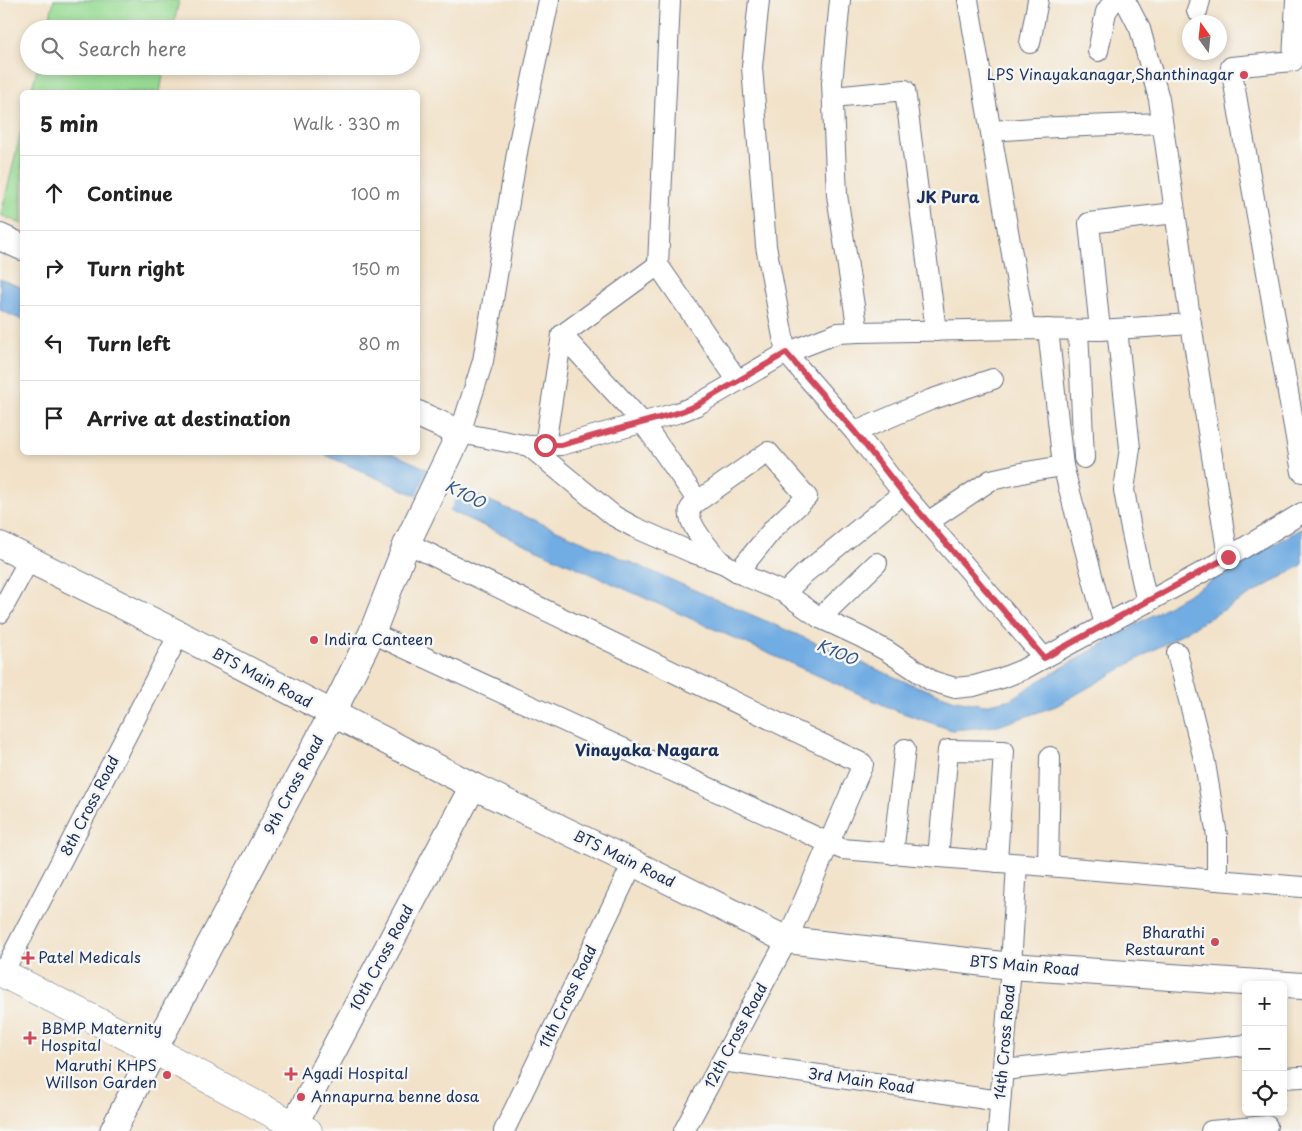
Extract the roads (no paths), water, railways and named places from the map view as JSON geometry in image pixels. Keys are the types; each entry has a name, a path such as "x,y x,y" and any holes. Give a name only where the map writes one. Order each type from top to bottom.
{"main road":[{"path":"1,974 154,1050 298,1129"}],"street":[{"path":"460,432 483,361 518,147 549,0"},
{"path":"670,0 658,265 738,381"},
{"path":"759,0 752,77 766,246 786,353 855,432 903,493 1044,658"},
{"path":"840,0 832,84 837,195 858,332"},
{"path":"968,0 1025,329"},
{"path":"1030,44 1038,0"},
{"path":"1098,51 1106,12 1114,0"},
{"path":"1125,0 1140,29 1159,99 1191,324 1228,557"},
{"path":"1296,0 1293,61 1231,67 1302,472"},
{"path":"833,97 905,90 936,331"},
{"path":"991,131 1162,123"},
{"path":"1147,603 1124,490 1130,448 1089,223 1175,213"},
{"path":"0,237 20,246"},
{"path":"537,446 562,335 658,265"},
{"path":"420,415 460,432 537,446 561,445 643,423 695,406 786,353 838,333 1025,329 1108,330 1191,324"},
{"path":"1048,329 1063,466 1105,625"},
{"path":"1078,330 1084,458"},
{"path":"562,335 643,423 698,500"},
{"path":"855,432 930,400 993,380"},
{"name":"9th Cross Road","path":"113,1131 332,714 372,633 407,543 460,432"},
{"path":"537,446 614,516 682,549 730,568 785,594 820,618 887,651 932,681 955,688 974,686 1022,670 1147,603 1302,513"},
{"path":"768,452 807,497 730,568 703,541 689,516 691,507 698,500 768,452"},
{"path":"928,522 991,480 1063,466"},
{"path":"785,594 805,573 903,493"},
{"name":"12th Cross Road","path":"407,543 863,764 787,940 684,1131"},
{"name":"BTS Main Road","path":"0,545 179,634 473,786 787,940 1011,966 1242,982"},
{"path":"0,613 29,560"},
{"path":"820,618 877,562"},
{"path":"372,633 842,850 1302,886"},
{"name":"8th Cross Road","path":"1,974 179,634"},
{"path":"1177,653 1205,763 1217,836 1217,880"},
{"path":"893,854 905,749"},
{"name":"14th Cross Road","path":"938,857 948,750 1004,751 1011,966 998,1131"},
{"path":"1048,866 1050,757"},
{"name":"10th Cross Road","path":"298,1129 473,786"},
{"name":"11th Cross Road","path":"504,1131 632,863"},
{"name":"BTS Main Road","path":"1287,985 1302,986"},
{"path":"1003,1070 1242,1046"},
{"name":"3rd Main Road","path":"722,1061 1000,1101"},
{"path":"1287,1078 1302,1078"},
{"path":"1211,1131 1268,1123"}],"water":[{"path":"0,279 20,287 20,319 0,310"},
{"name":"K100","path":"325,455 396,455 423,467 451,484 906,682 955,700 984,705 1012,699 1034,684 1302,528 1302,565 1056,706 998,726 952,730 897,711"}],"place":[{"name":"LPS Vinayakanagar,Shanthinagar","path":"1244,75"},
{"name":"Indira Canteen","path":"314,640"},
{"name":"Bharathi Restaurant","path":"1215,942"},
{"name":"Patel Medicals","path":"28,958"},
{"name":"BBMP Maternity Hospital","path":"30,1038"},
{"name":"Agadi Hospital","path":"291,1074"},
{"name":"Maruthi KHPS Willson Garden","path":"167,1075"},
{"name":"Annapurna benne dosa","path":"301,1097"}],"district":[{"name":"JK Pura","path":"948,197"},
{"name":"Vinayaka Nagara","path":"647,750"}]}
